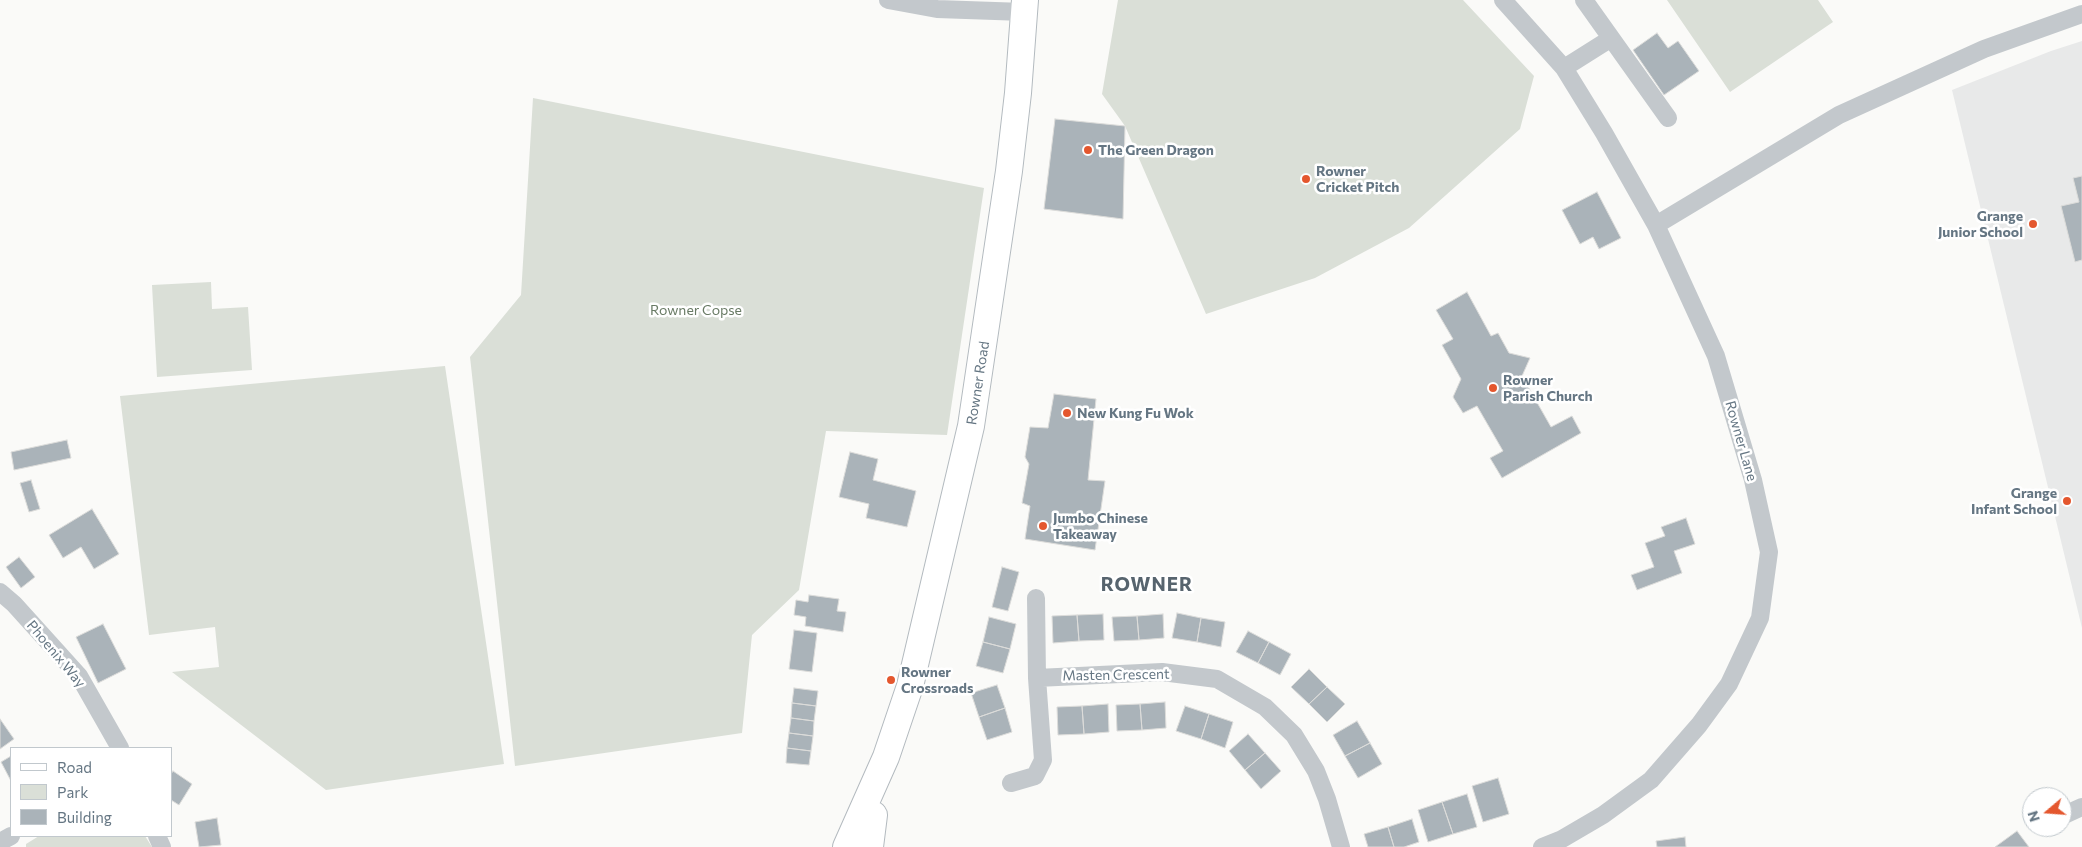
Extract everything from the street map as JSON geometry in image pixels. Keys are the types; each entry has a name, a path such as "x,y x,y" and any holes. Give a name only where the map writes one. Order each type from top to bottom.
{"main road":[{"name":"Rowner Road","path":"846,847 886,757 910,686 971,426 1009,171 1018,93 1024,6"},
{"name":"Rowner Road","path":"863,847 874,815 886,757"},
{"path":"870,847 874,815"}],"street":[{"path":"888,0 937,9 1024,6"},
{"name":"Rowner Lane","path":"1503,0 1564,68 1604,133 1656,225 1716,356 1753,480 1769,552 1760,618 1729,684 1698,725 1651,780 1603,815 1562,839 1542,847"},
{"path":"1584,0 1668,118"},
{"path":"1656,225 1839,115 1984,49 2082,14"},
{"path":"1564,68 1610,39"},
{"name":"Phoenix Way","path":"0,592 14,604 79,676 119,747"},
{"path":"1011,783 1035,776 1043,760 1037,678 1036,598"},
{"name":"Masten Crescent","path":"1037,678 1162,672 1217,679 1265,707 1294,735 1316,771 1327,799 1341,847"}],"shaded area":[{"name":"Grange Junior School","path":"2082,41 2082,628 1952,90 2051,51"}],"green space":[{"name":"Rowner Cricket Pitch","path":"1118,0 1463,0 1534,76 1520,129 1409,228 1315,278 1206,314 1125,126 1102,94"},
{"path":"1667,0 1818,0 1833,22 1730,92"},
{"name":"Rowner Copse","path":"533,98 984,188 947,435 826,431 799,590 752,635 742,733 515,766 470,357 521,295"},
{"path":"211,282 212,309 248,307 252,370 157,377 152,285"},
{"path":"445,366 504,764 326,790 172,672 219,667 215,627 149,635 120,396"},
{"path":"37,837 146,837 152,847 26,847 26,844"}],"building":[{"path":"1657,33 1668,48 1678,41 1699,71 1664,95 1633,50"},
{"name":"The Green Dragon","path":"1055,119 1125,126 1123,219 1044,209"},
{"path":"2082,176 2082,260 2075,262 2061,206 2079,202 2073,178"},
{"path":"1597,192 1621,238 1599,249 1593,237 1580,244 1562,210"},
{"name":"Rowner Parish Church","path":"1467,292 1491,336 1498,333 1509,353 1530,358 1522,376 1551,427 1572,416 1581,433 1502,478 1490,458 1503,451 1477,406 1463,413 1453,397 1461,379 1442,345 1453,339 1436,310"},
{"path":"1054,394 1096,399 1088,480 1105,481 1095,550 1025,539 1030,506 1022,503 1029,464 1025,457 1030,427 1048,428"},
{"path":"67,440 71,458 14,470 11,452"},
{"path":"850,452 878,459 873,480 916,491 907,527 866,518 869,504 839,497"},
{"path":"31,480 40,509 29,512 20,483"},
{"path":"92,509 119,554 94,569 81,547 63,558 49,535"},
{"path":"1686,518 1695,544 1674,551 1682,573 1637,590 1631,575 1654,567 1645,543 1665,536 1661,527"},
{"path":"19,557 35,577 21,588 6,567"},
{"path":"1002,567 1019,572 1008,611 992,607"},
{"path":"809,595 839,599 837,611 846,612 843,632 805,626 806,617 794,615 796,600 808,602"},
{"path":"1177,613 1201,618 1197,642 1172,638"},
{"path":"1103,614 1104,640 1079,641 1077,615"},
{"path":"1163,614 1164,638 1139,640 1137,616"},
{"path":"1077,615 1079,641 1053,643 1052,616"},
{"path":"1137,616 1139,640 1114,641 1112,617"},
{"path":"989,617 1016,624 1010,649 983,642"},
{"path":"1201,618 1225,622 1221,647 1197,642"},
{"path":"103,624 126,669 98,683 76,637"},
{"path":"794,630 817,633 812,672 789,669"},
{"path":"1248,631 1269,642 1258,663 1236,652"},
{"path":"983,642 1010,649 1003,673 976,666"},
{"path":"1269,642 1291,654 1280,675 1258,663"},
{"path":"1309,669 1327,687 1309,704 1291,687"},
{"path":"997,685 1005,708 979,717 971,693"},
{"path":"1327,687 1345,704 1327,722 1309,704"},
{"path":"794,688 818,691 816,706 792,703"},
{"path":"1165,702 1166,728 1142,730 1140,704"},
{"path":"792,703 816,706 814,721 791,718"},
{"path":"1108,704 1109,732 1084,734 1082,706"},
{"path":"1140,704 1142,730 1117,731 1116,705"},
{"path":"1082,706 1084,734 1058,735 1057,707"},
{"path":"1185,706 1209,714 1201,739 1176,731"},
{"path":"1005,708 1012,732 987,740 979,717"},
{"path":"1209,714 1233,722 1225,748 1201,739"},
{"path":"791,718 814,721 813,736 789,733"},
{"path":"0,719 14,739 0,749"},
{"path":"1357,721 1370,743 1345,756 1333,735"},
{"path":"789,733 813,736 811,751 787,748"},
{"path":"1248,734 1265,753 1245,770 1229,751"},
{"path":"1370,743 1382,764 1358,778 1345,756"},
{"path":"787,748 811,751 809,765 786,763"},
{"path":"1265,753 1281,771 1261,789 1245,770"},
{"path":"10,757 10,779 1,762"},
{"path":"173,771 192,784 179,805 172,801"},
{"path":"1498,778 1509,814 1483,822 1472,786"},
{"path":"1467,794 1477,827 1453,834 1442,802"},
{"path":"1442,802 1453,834 1428,842 1418,810"},
{"path":"217,818 221,845 199,847 195,822"},
{"path":"1412,819 1419,842 1404,847 1394,847 1388,827"},
{"path":"1388,827 1394,847 1368,847 1364,834"},
{"path":"2017,831 2029,847 1995,847"},
{"path":"1685,837 1686,847 1657,847 1656,841"}],"place":[{"name":"The Green Dragon","path":"1088,150"},
{"name":"Rowner Cricket Pitch","path":"1306,179"},
{"name":"Grange Junior School","path":"2033,224"},
{"name":"Rowner Parish Church","path":"1493,388"},
{"name":"New Kung Fu Wok","path":"1067,413"},
{"name":"Grange Infant School","path":"2067,501"},
{"name":"Jumbo Chinese Takeaway","path":"1043,526"},
{"name":"Rowner Crossroads","path":"891,680"}],"district":[{"name":"ROWNER","path":"1147,585"}]}
